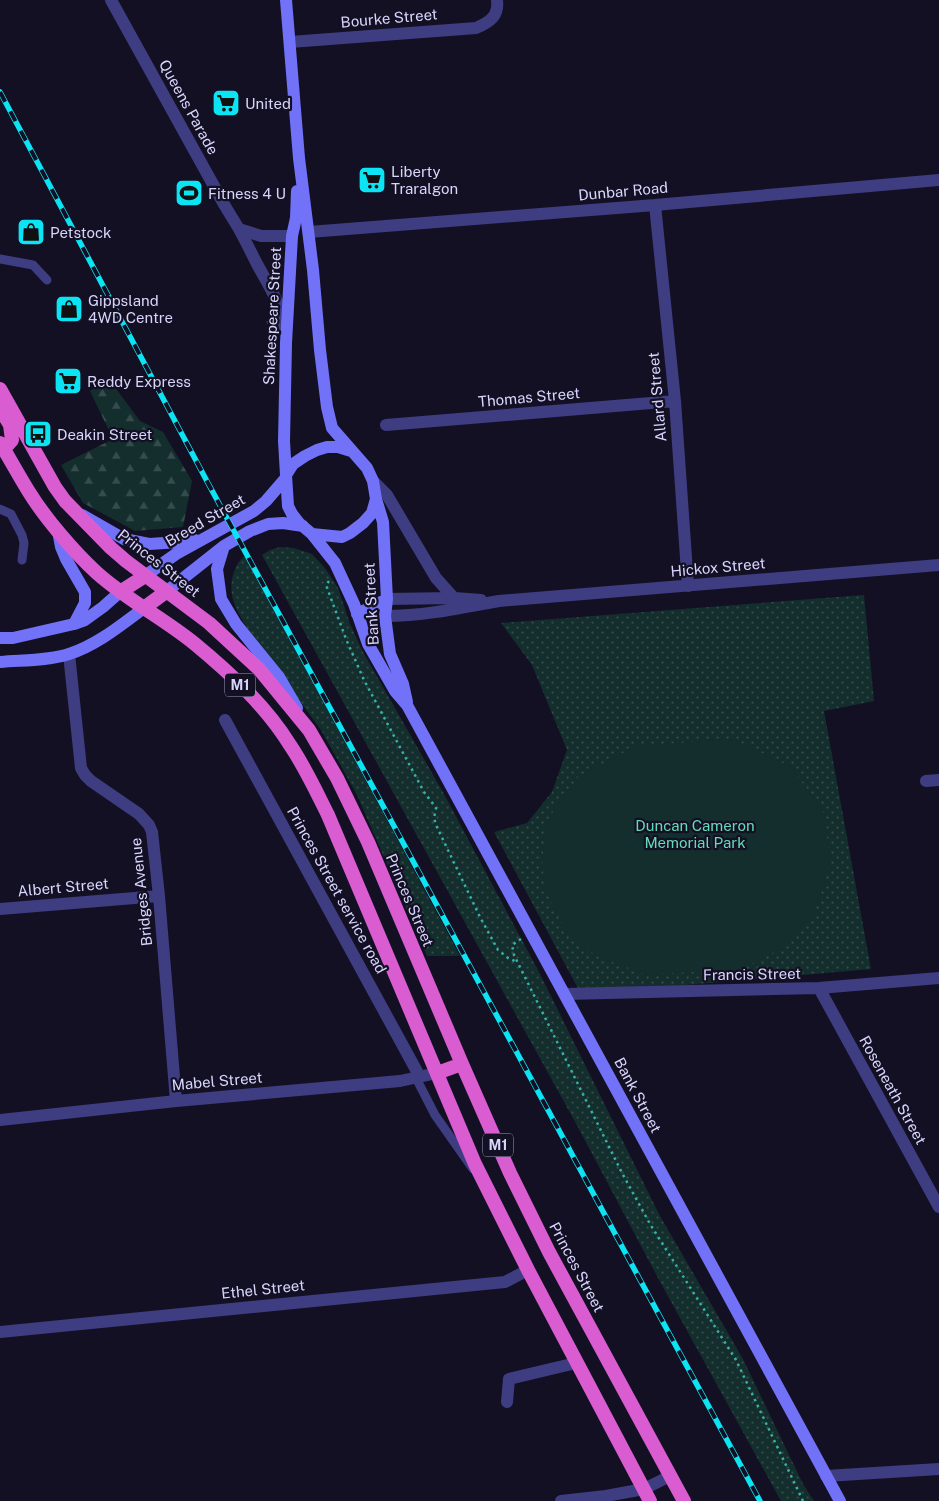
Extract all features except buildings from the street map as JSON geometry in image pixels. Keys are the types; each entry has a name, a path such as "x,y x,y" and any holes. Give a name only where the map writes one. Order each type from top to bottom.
{"highway":[{"name":"Princes Street","path":"0,389 55,487 65,501 111,548 145,576 168,591 209,623 259,668 309,730 337,778 368,842 510,1173 549,1252 684,1501"},
{"path":"0,407 10,425 12,440 1,447"},
{"name":"M1","path":"1,447 29,493 58,531 96,572 120,592 194,643 225,670 272,720 290,744 328,815 484,1183 576,1363 647,1495"},
{"name":"Breed Street","path":"120,592 145,576"},
{"path":"144,608 168,591"},
{"path":"437,1073 462,1064"}],"main road":[{"name":"Shakespeare Street","path":"286,0 299,158 327,407 332,428 351,451"},
{"name":"Shakespeare Street","path":"285,477 286,343 292,236 296,218 299,158"},
{"path":"292,236 308,232"},
{"path":"168,591 224,546 250,531 268,524 283,523 307,530 342,537 363,524 372,513 376,499 373,481 367,468 351,451 338,446 317,450 293,464 285,477 288,506 292,514 307,530"},
{"name":"Breed Street","path":"145,576 176,554 254,511 266,501 285,477"},
{"name":"Bank Street","path":"376,499 383,522 387,599 385,616 390,654 403,684 408,705"},
{"path":"78,513 124,540 149,544 180,542 207,537"},
{"name":"Bank Street","path":"307,530 335,563 354,604 368,644 395,691 408,705 840,1501"},
{"path":"58,531 61,548 85,592 85,602 74,624"},
{"path":"224,546 216,569 221,599 236,624 279,677 309,730"},
{"name":"Breed Street","path":"0,638 13,638 85,620 120,592"},
{"name":"Hickox Street","path":"357,614 387,599"},
{"path":"0,662 48,659 69,654 88,646 144,608"},
{"name":"Hickox Street","path":"357,614 385,616"}],"street":[{"name":"Queens Parade","path":"111,0 270,287 280,308 286,343"},
{"name":"Bourke Street","path":"290,42 476,28 490,22 498,8 497,0"},
{"name":"Dunbar Road","path":"308,232 655,205 939,180"},
{"name":"Allard Street","path":"655,205 675,401 688,586"},
{"path":"239,229 260,236 292,236"},
{"name":"Thomas Street","path":"386,425 675,401"},
{"path":"373,481 387,496 453,604"},
{"name":"Hickox Street","path":"387,599 453,604 939,565"},
{"name":"Hickox Street","path":"385,616 407,616 453,604"},
{"name":"Bridges Avenue","path":"69,654 81,768 91,781 139,814 149,825 153,842 159,896 176,1101"},
{"name":"Princes Street service road","path":"225,720 418,1078"},
{"name":"Albert Street","path":"0,909 159,896"},
{"name":"Francis Street","path":"565,994 819,988 939,978"},
{"name":"Roseneath Street","path":"819,988 939,1207"},
{"name":"Mabel Street","path":"0,1120 418,1078 437,1073"},
{"name":"Ethel Street","path":"0,1332 505,1282 528,1270"},
{"path":"507,1402 508,1379 576,1363"},
{"path":"826,1476 939,1469"},
{"path":"561,1501 606,1496 647,1495 670,1476"}],"lane":[{"path":"0,259 33,265 47,280"},
{"path":"0,509 11,514 22,534 24,543 22,560"},
{"name":"Princes Street service road","path":"418,1078 435,1115 466,1161 484,1183"}],"path":[{"path":"268,317 271,361"},
{"path":"338,570 326,585 364,680 420,785 436,808 434,818 436,825 480,917 498,950 517,962"},
{"path":"531,933 512,945 517,962 622,1173 650,1224 736,1360 803,1501"}],"green space":[{"path":"108,378 140,421 163,432 192,481 183,527 135,531 83,503 61,465 113,439 90,391"},
{"path":"280,547 294,548 312,554 325,568 338,588 350,624 363,652 444,794 539,972 660,1216 743,1359 803,1484 814,1501 781,1501 658,1278 579,1129 262,555"},
{"path":"245,556 460,956 427,956 357,795 321,730 240,617 234,603 231,588 237,565"},
{"name":"Duncan Cameron Memorial Park","path":"864,595 874,701 824,711 871,969 581,994 494,832 527,823 552,792 567,750 532,665 501,623"},
{"path":"733,739 791,767 825,815 830,863 814,915 780,949 739,970 645,974 596,956 565,929 547,893 542,866 546,822 578,777 636,746"}],"railway":[{"path":"0,92 209,485 760,1501"}],"place":[{"name":"United","path":"226,103"},
{"name":"Liberty Traralgon","path":"372,180"},
{"name":"Fitness 4 U","path":"189,193"},
{"name":"Petstock","path":"31,232"},
{"name":"Gippsland 4WD Centre","path":"69,309"},
{"name":"Reddy Express","path":"68,381"},
{"name":"Deakin Street","path":"38,434"}]}
